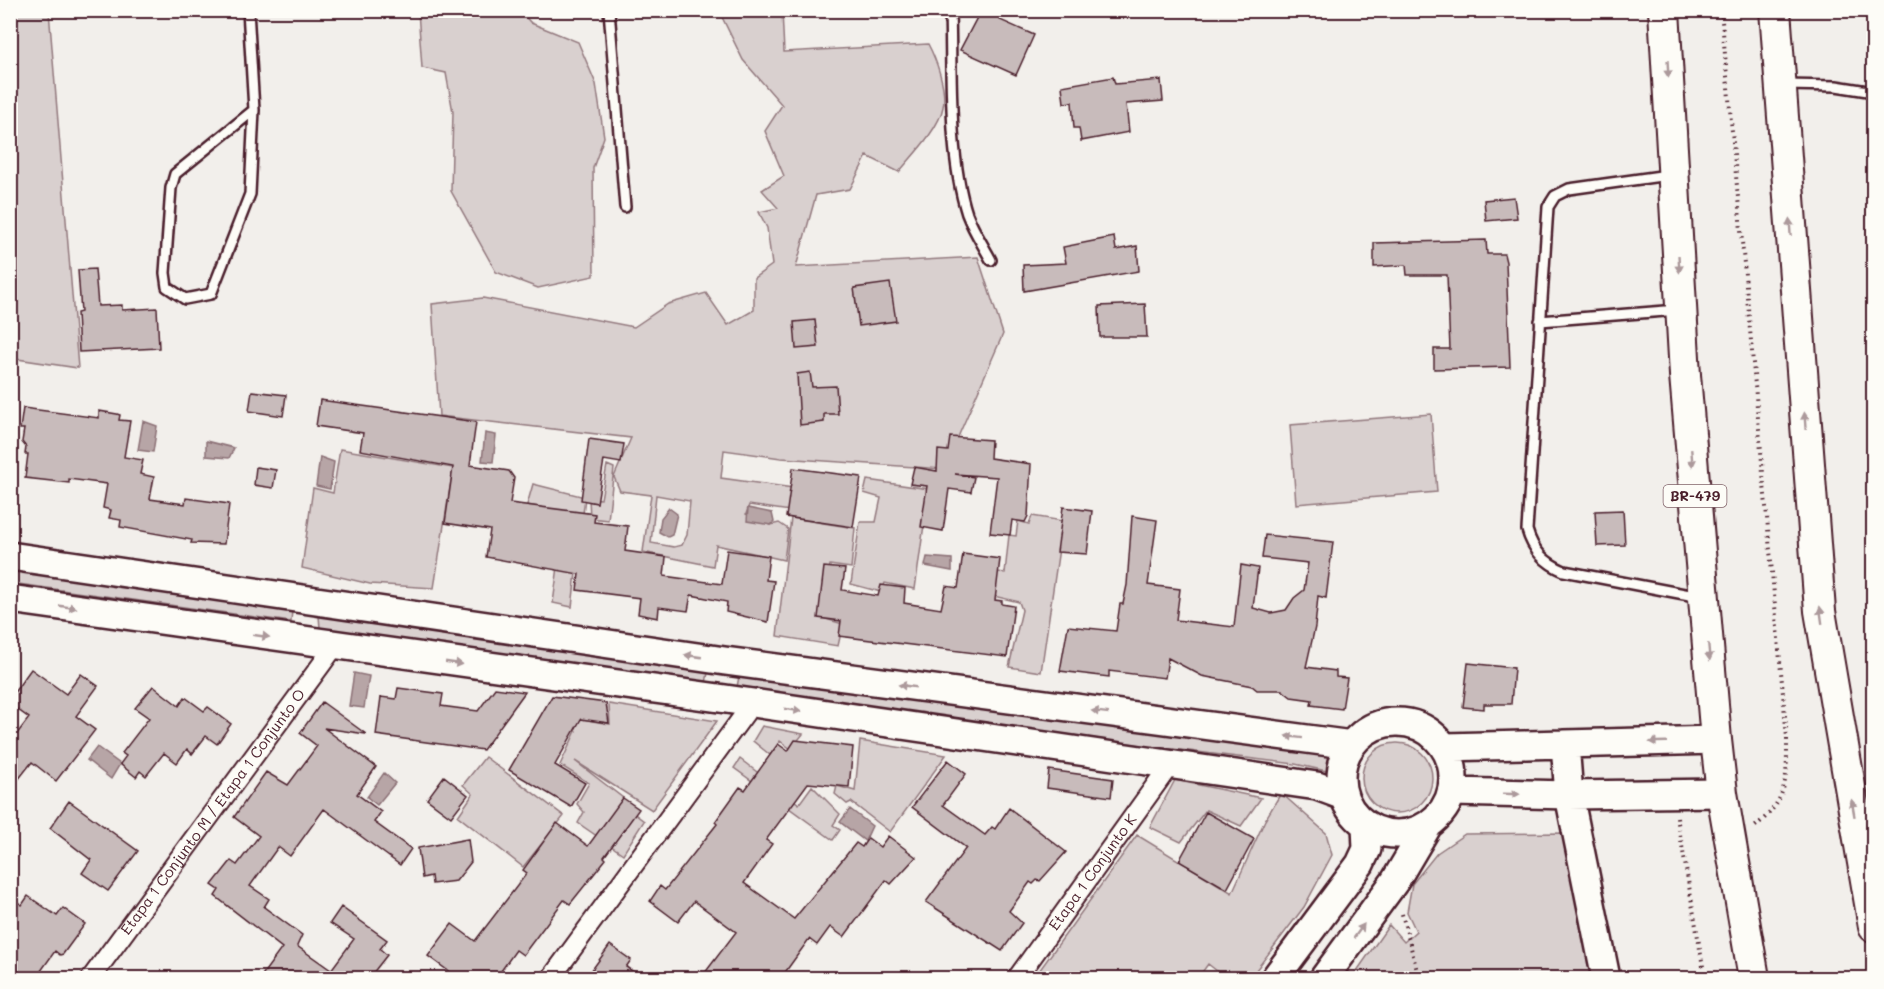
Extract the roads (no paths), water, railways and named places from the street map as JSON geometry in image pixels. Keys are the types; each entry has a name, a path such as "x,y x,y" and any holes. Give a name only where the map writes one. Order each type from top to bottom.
{"main road":[{"name":"BR-479","path":"1664,10 1681,310 1716,740 1722,793 1754,978"},
{"path":"1775,10 1820,611 1874,927"}],"street":[{"path":"10,556 725,661 1352,745"},
{"path":"10,599 302,642 719,698 1317,786 1344,796"},
{"path":"302,642 307,600"},
{"name":"Etapa 1 Conjunto M / Etapa 1 Conjunto O","path":"91,978 335,646"},
{"path":"719,698 725,661"},
{"path":"552,978 752,704"},
{"path":"1324,978 1395,881 1427,827 1443,812 1453,792 1453,769 1445,747 1429,732 1409,723 1388,722 1367,730 1352,745 1343,761 1341,779 1344,796 1352,813 1366,825 1386,834 1407,834 1427,827"},
{"path":"1445,747 1716,740"},
{"path":"1565,744 1569,795 1606,978"},
{"name":"Etapa 1 Conjunto K","path":"1017,978 1170,765"},
{"path":"1453,792 1569,795 1722,793"},
{"path":"1275,978 1360,864 1367,849 1366,825"}],"lane":[{"path":"248,10 254,110 250,194 211,294 185,300 167,287 165,273 172,180 184,164 254,110"},
{"path":"609,10 625,207"},
{"path":"950,10 954,133 964,201 970,222 991,260"},
{"path":"1779,85 1836,86 1874,92"},
{"path":"1674,174 1569,189 1555,196 1548,207 1527,530 1530,542 1550,565 1564,572 1704,598"},
{"path":"1540,321 1681,310"}]}
